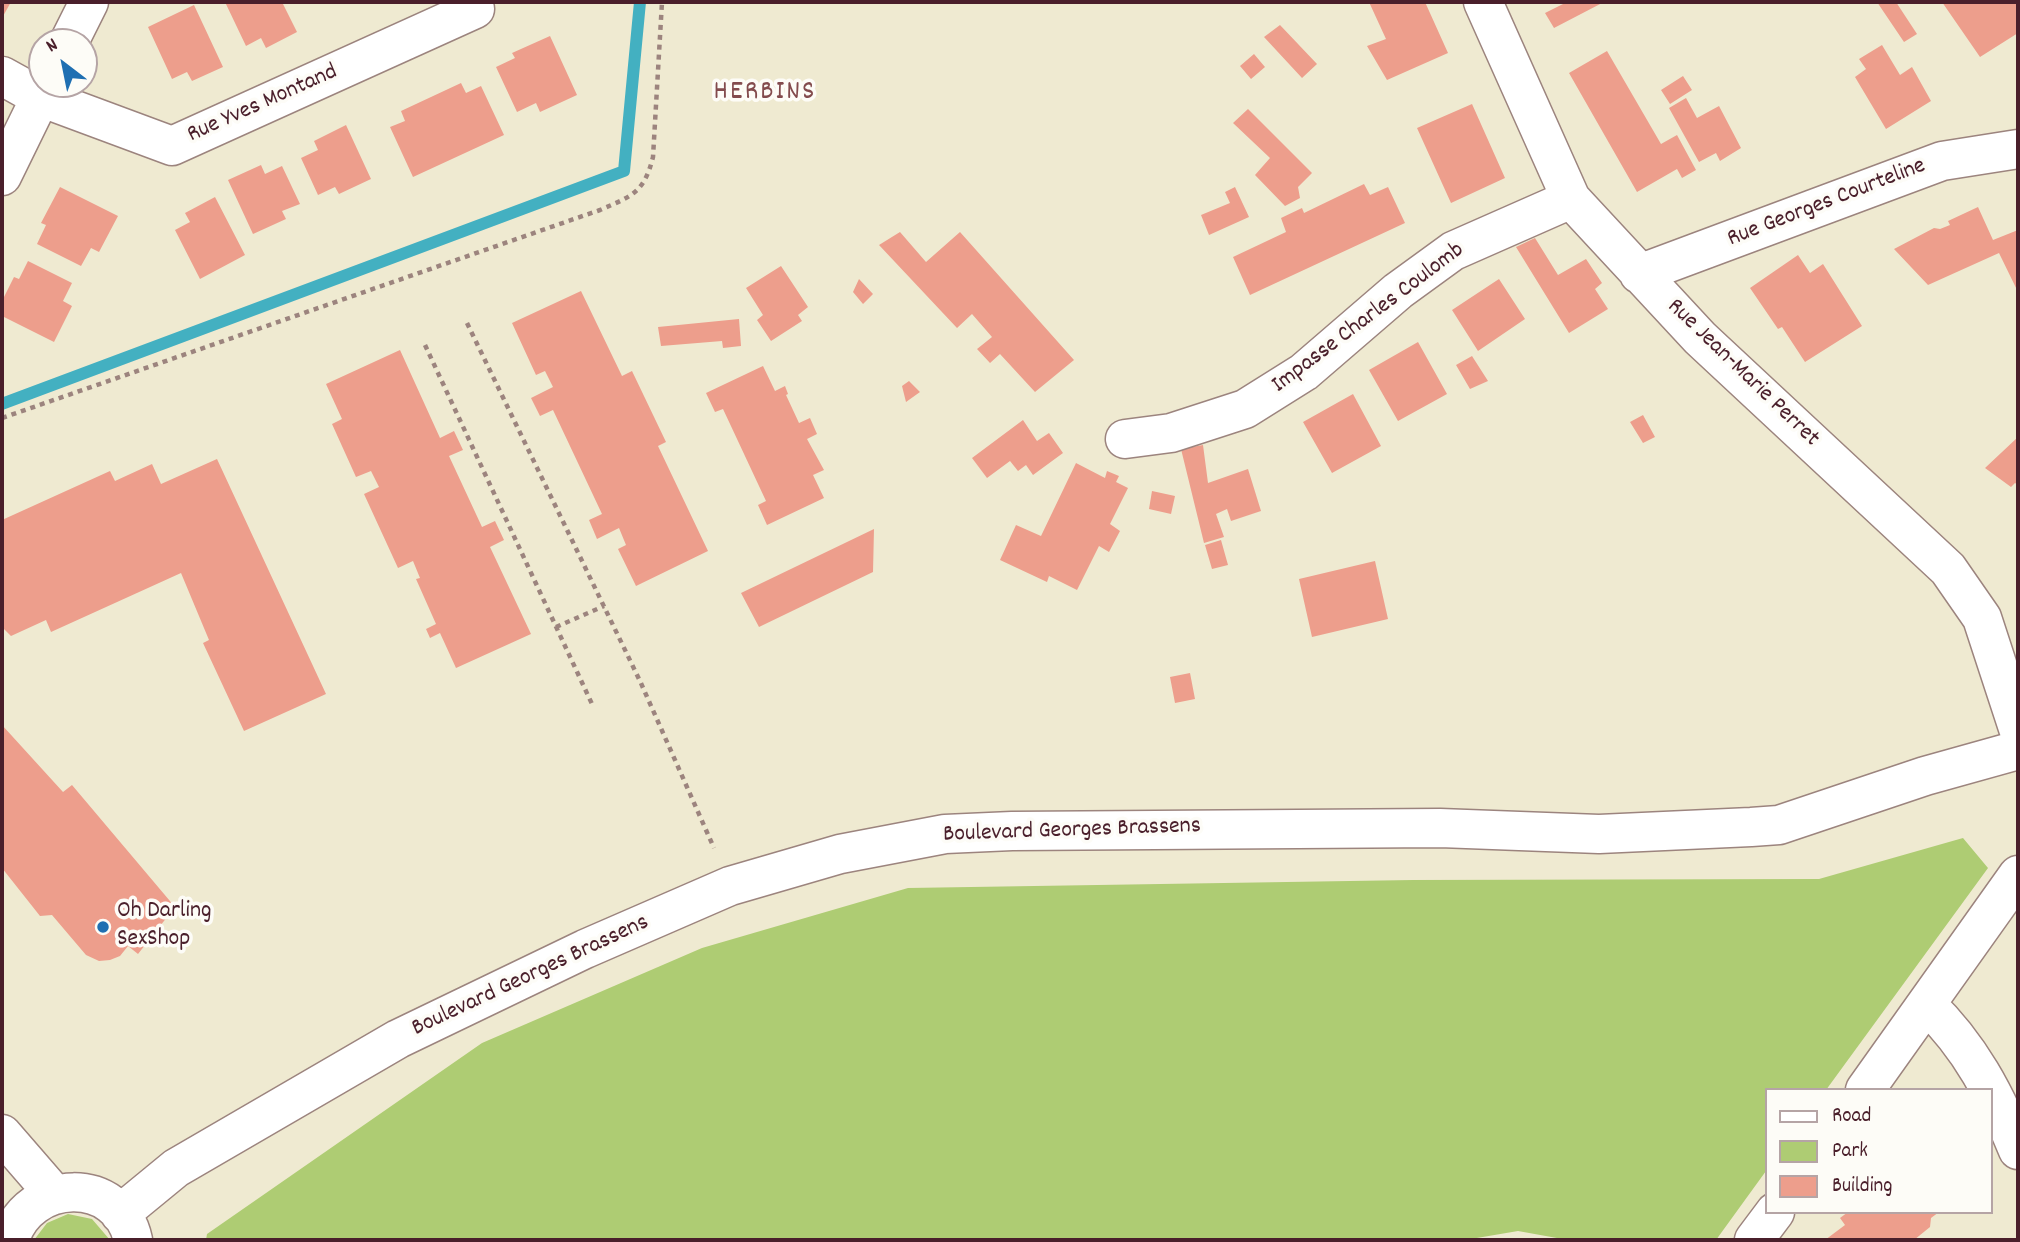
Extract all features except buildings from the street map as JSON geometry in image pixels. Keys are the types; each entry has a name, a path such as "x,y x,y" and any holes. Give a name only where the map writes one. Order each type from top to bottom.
{"street":[{"path":"76,28 89,2"},
{"name":"Rue Yves Montand","path":"60,98 172,146 475,9 472,2"},
{"name":"Rue Jean-Marie Perret","path":"1483,2 1571,199 1700,338 1948,569 1982,618 2018,728"},
{"path":"2,76 28,85"},
{"path":"2,176 41,98"},
{"name":"Rue Georges Courteline","path":"1639,274 1942,160 2018,149"},
{"name":"Impasse Charles Coulomb","path":"1125,439 1171,433 1245,409 1304,372 1398,291 1453,251 1571,199"},
{"name":"Boulevard Georges Brassens","path":"127,1227 176,1168 398,1039 585,949 730,886 840,854 945,834 1440,828 1599,834 1779,825 1925,776 2018,750"},
{"path":"1865,1088 2018,875"},
{"path":"1927,1005 1949,1026 1991,1088"},
{"path":"1992,1090 2018,1150"},
{"path":"2,1134 54,1194"},
{"path":"8,1229 37,1202 54,1194 72,1191 90,1194 107,1202 127,1227"},
{"path":"1754,1240 1773,1214"}],"path":[{"path":"2,418 600,210 630,196 648,179 653,158 662,2"},
{"path":"467,323 604,606 730,886"},
{"path":"425,345 592,704"},
{"path":"556,627 604,606"}],"green space":[{"path":"1963,838 1988,868 1827,1088 1764,1088 1764,1174 1716,1240 1568,1240 1518,1231 1465,1240 206,1240 207,1234 482,1043 702,948 908,888 1413,880 1819,879"},
{"path":"68,1214 92,1219 110,1240 34,1240 47,1223"}],"waterway":[{"path":"2,404 624,171 640,2"}],"place":[{"name":"Oh Darling SexShop","path":"103,927"}],"district":[{"name":"HERBINS","path":"765,94"}]}
